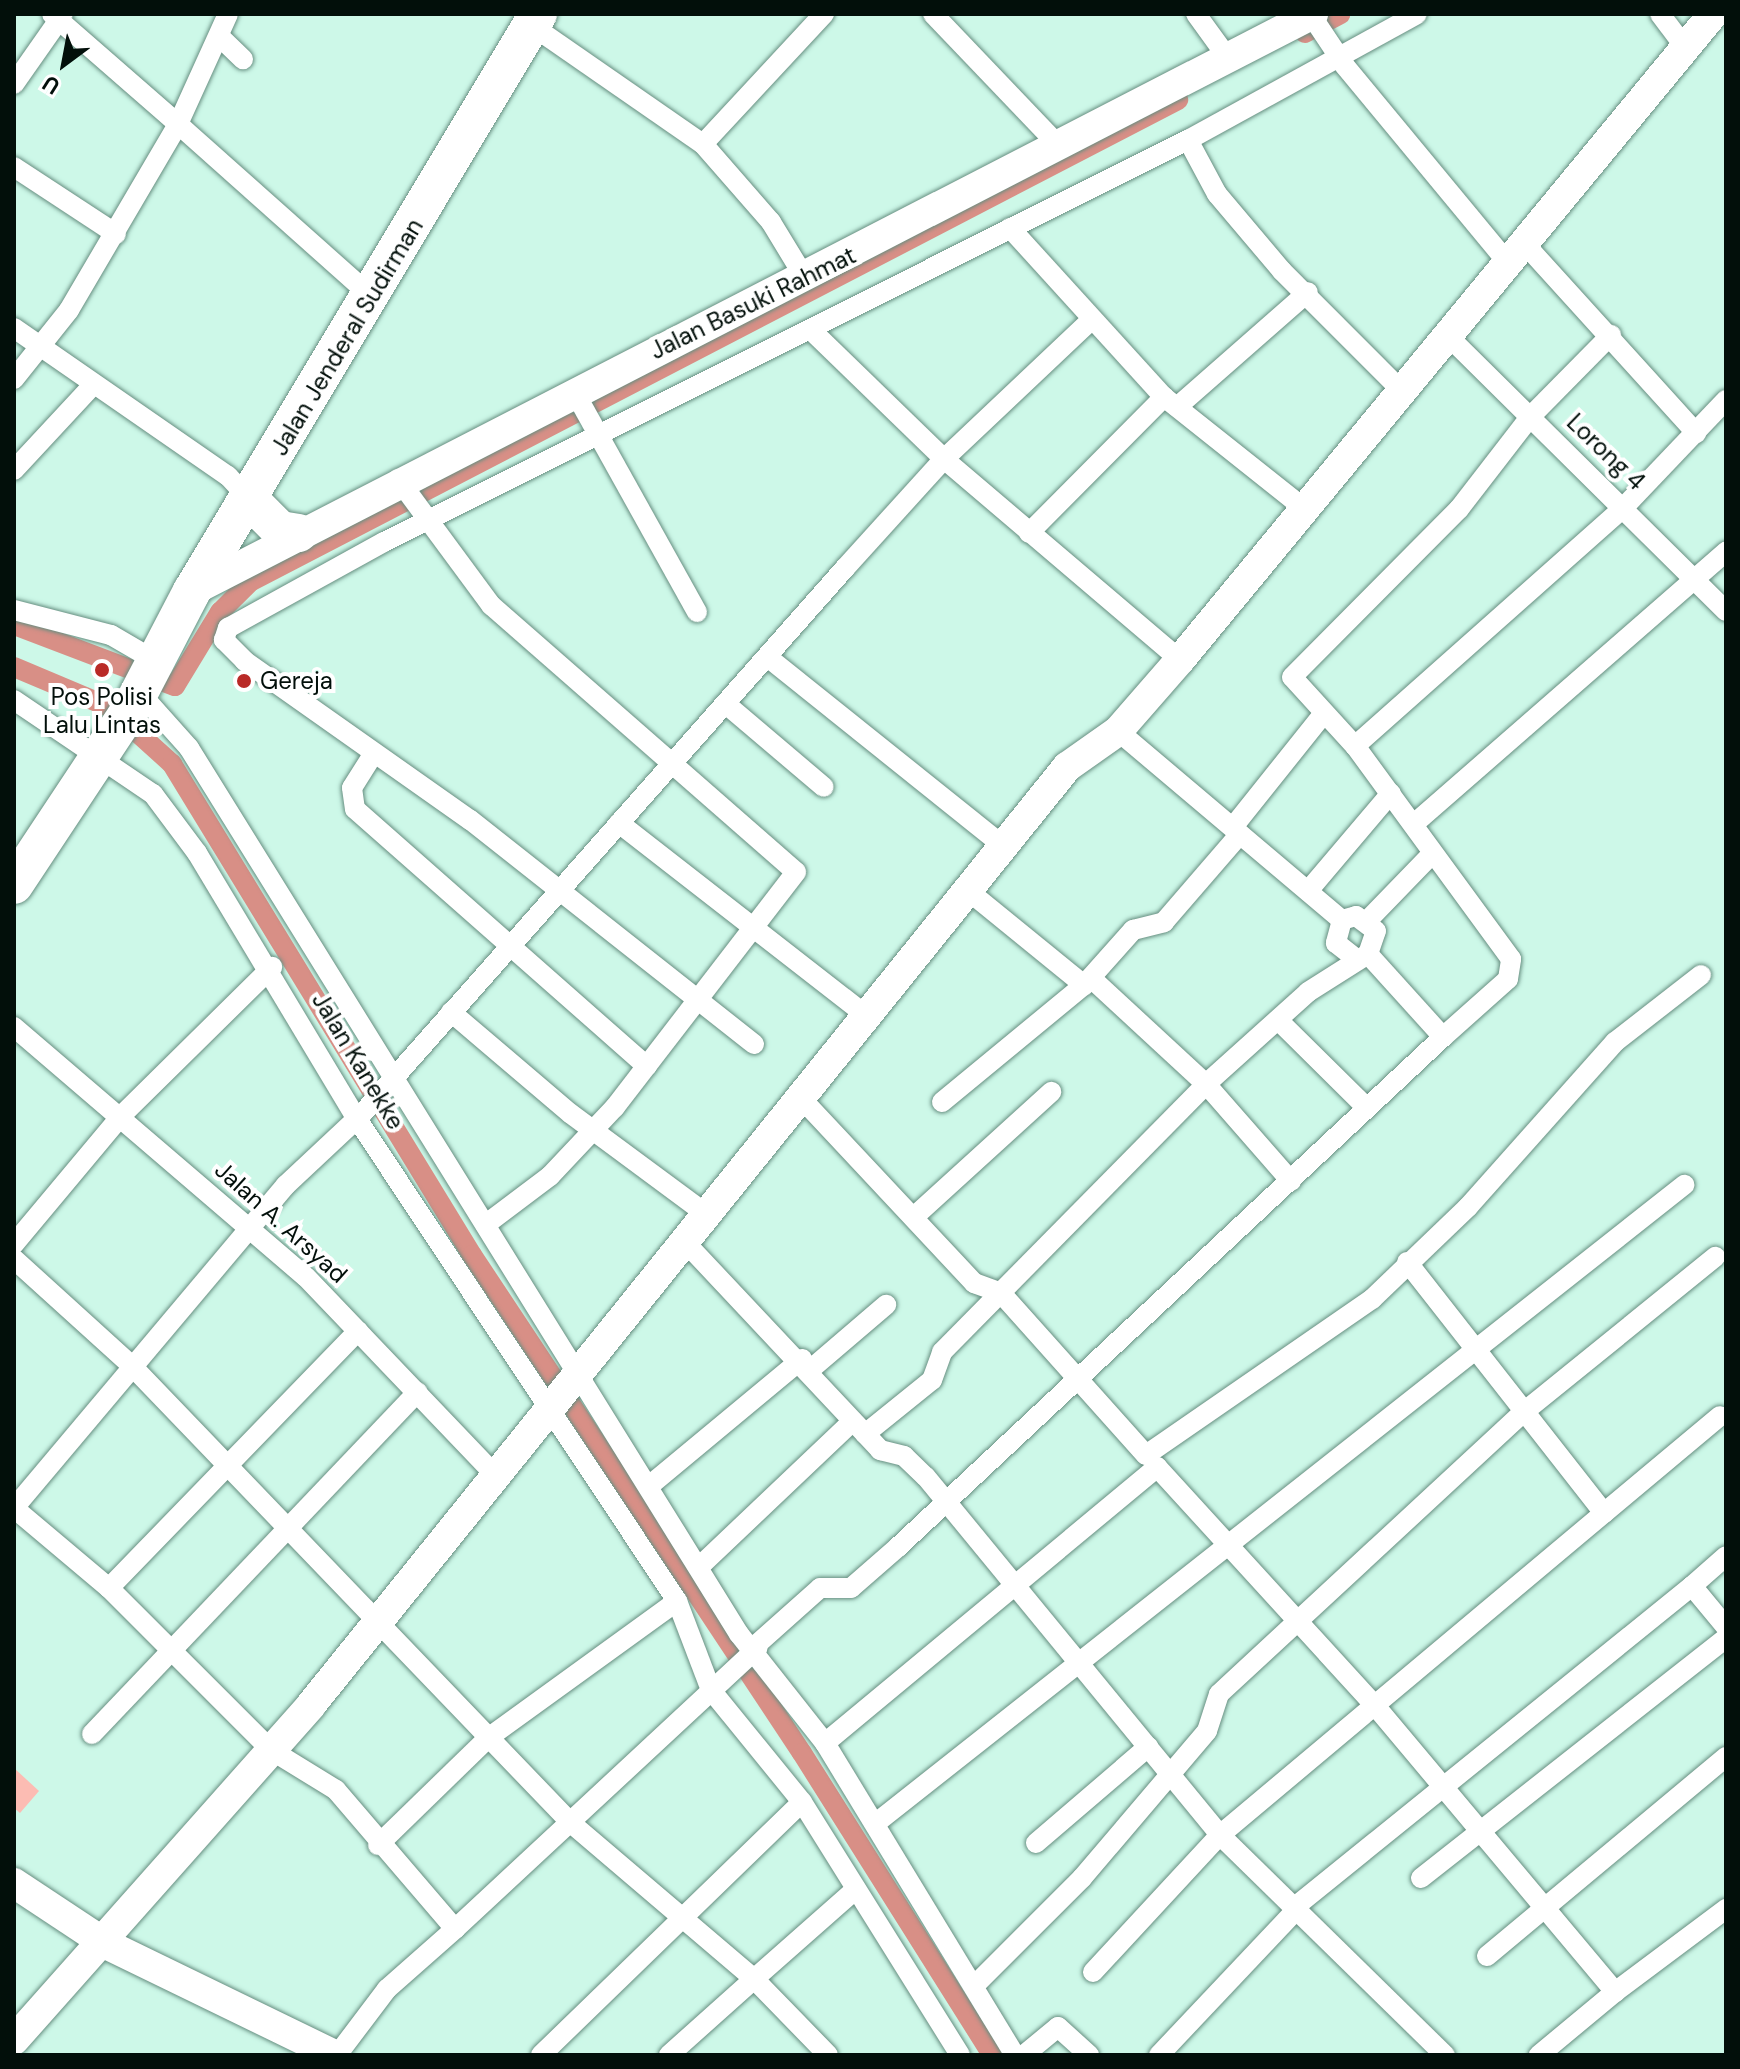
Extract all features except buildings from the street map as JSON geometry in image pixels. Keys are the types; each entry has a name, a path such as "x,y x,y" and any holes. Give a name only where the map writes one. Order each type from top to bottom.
{"highway":[{"name":"Jalan Jenderal Sudirman","path":"14,885 104,753 192,591 250,500 534,20"},
{"path":"250,500 280,530 299,533"}],"street":[{"path":"14,379 45,347 116,234 178,124 228,14"},
{"path":"703,144 824,14"},
{"path":"933,14 1059,146"},
{"path":"1196,14 1230,61"},
{"path":"754,1044 374,753 245,661 225,633 425,523 1188,140 1417,14"},
{"path":"1660,14 1685,47"},
{"path":"14,2040 106,1944 271,1750 866,1015 971,893 1067,767 1118,731 1180,660 1713,14"},
{"path":"14,84 58,16 371,296"},
{"path":"1315,19 1337,56 1515,252 1611,335 1696,433"},
{"name":"Jalan Basuki Rahmat","path":"192,591 299,533 578,400 1059,146 1315,19"},
{"path":"534,20 703,144 771,222 805,278"},
{"path":"220,37 243,59"},
{"path":"1188,140 1217,194 1403,392"},
{"path":"14,167 116,234"},
{"path":"1010,228 1090,321 1171,402 1306,510"},
{"path":"1029,533 1171,402 1308,292"},
{"path":"455,1929 378,1845 336,1790 271,1750 109,1588 14,1508 131,1365 250,1228 360,1116 391,1078 561,894 619,823 770,659 944,459 1090,321"},
{"path":"14,328 228,476 250,500"},
{"path":"811,330 944,459 1180,660"},
{"name":"Lorong 4","path":"1446,334 1726,611"},
{"path":"14,1883 106,1944 326,2053 387,1989 571,1823 820,1588 855,1585 948,1502 1443,1037 1514,968 1429,857 1415,823 1355,746 1291,683 1301,663 1459,509 1531,416 1611,335"},
{"path":"14,470 93,385"},
{"path":"578,400 595,439 697,612"},
{"path":"1355,746 1624,507 1726,400"},
{"path":"402,486 425,523 491,605 796,872 698,1002 597,1127 550,1176 485,1225"},
{"path":"1415,823 1697,581 1726,552"},
{"path":"14,610 111,635 142,685 189,748 485,1225 563,1392 677,1601 714,1686 802,1802 954,2052"},
{"path":"770,659 1006,848"},
{"name":"Jalan Kanekke","path":"14,700 104,753 153,794 272,967 360,1116 563,1392"},
{"path":"726,704 824,787"},
{"path":"942,1102 1088,982 1133,930 1164,922 1324,713"},
{"path":"1118,731 1342,920 1368,920 1429,857"},
{"path":"374,753 349,802 509,949 647,1066"},
{"path":"1308,891 1391,793"},
{"path":"619,823 753,931 866,1015"},
{"path":"971,893 1088,982 1206,1084 1291,1181"},
{"path":"1342,920 1336,943 1361,956 1443,1037"},
{"path":"699,1567 859,1427 932,1380 942,1352 1206,1084 1278,1020 1376,943 1368,920"},
{"path":"14,1244 122,1115 272,967"},
{"path":"825,1743 1018,1585 1152,1461 1372,1299 1478,1195 1615,1042 1701,975"},
{"path":"451,1012 571,1114 597,1127 706,1214"},
{"path":"1278,1020 1367,1108"},
{"name":"Jalan A. Arsyad","path":"14,1027 122,1115 250,1228 358,1331 495,1475"},
{"path":"916,1215 1051,1092"},
{"path":"800,1097 916,1215 974,1283 1001,1293 1079,1376 1223,1543 1377,1708 1615,1992"},
{"path":"876,1823 1081,1665 1223,1543 1480,1353 1684,1185"},
{"path":"684,1241 806,1364 886,1454 914,1465 1018,1585 1220,1835 1445,2055"},
{"path":"974,1986 1082,1878 1168,1771 1212,1724 1214,1700 1295,1620 1525,1411 1715,1257"},
{"path":"14,1259 131,1365 375,1623 571,1823 683,1914 754,1979 828,2055"},
{"path":"1407,1262 1604,1513"},
{"path":"649,1486 886,1305"},
{"path":"109,1588 223,1463 358,1331"},
{"path":"92,1734 172,1653 284,1527 418,1392"},
{"path":"563,1392 649,1486 739,1634 754,1649 825,1743 1015,2055"},
{"path":"1093,1972 1220,1835 1377,1708 1720,1416"},
{"path":"1159,2055 1296,1907 1441,1783 1726,1556"},
{"path":"1692,1586 1726,1627"},
{"path":"378,1845 488,1738 677,1601"},
{"path":"1421,1878 1478,1830 1726,1638"},
{"path":"1036,1843 1148,1747"},
{"path":"1487,1956 1726,1757"},
{"path":"541,2055 683,1914 802,1802"},
{"path":"669,2055 856,1889"},
{"path":"1539,2055 1615,1992 1726,1909"},
{"path":"1024,2055 1058,2027 1089,2055"}],"shaded area":[{"path":"14,1768 39,1791 20,1813 14,1808"}],"waterway":[{"path":"1305,33 1340,14"},
{"path":"14,625 175,686 220,612 250,582 1178,100"},
{"path":"14,667 109,707 172,764 472,1255 802,1753 992,2055"}],"place":[{"name":"Pos Polisi Lalu Lintas","path":"102,670"},
{"name":"Gereja","path":"244,681"}]}
